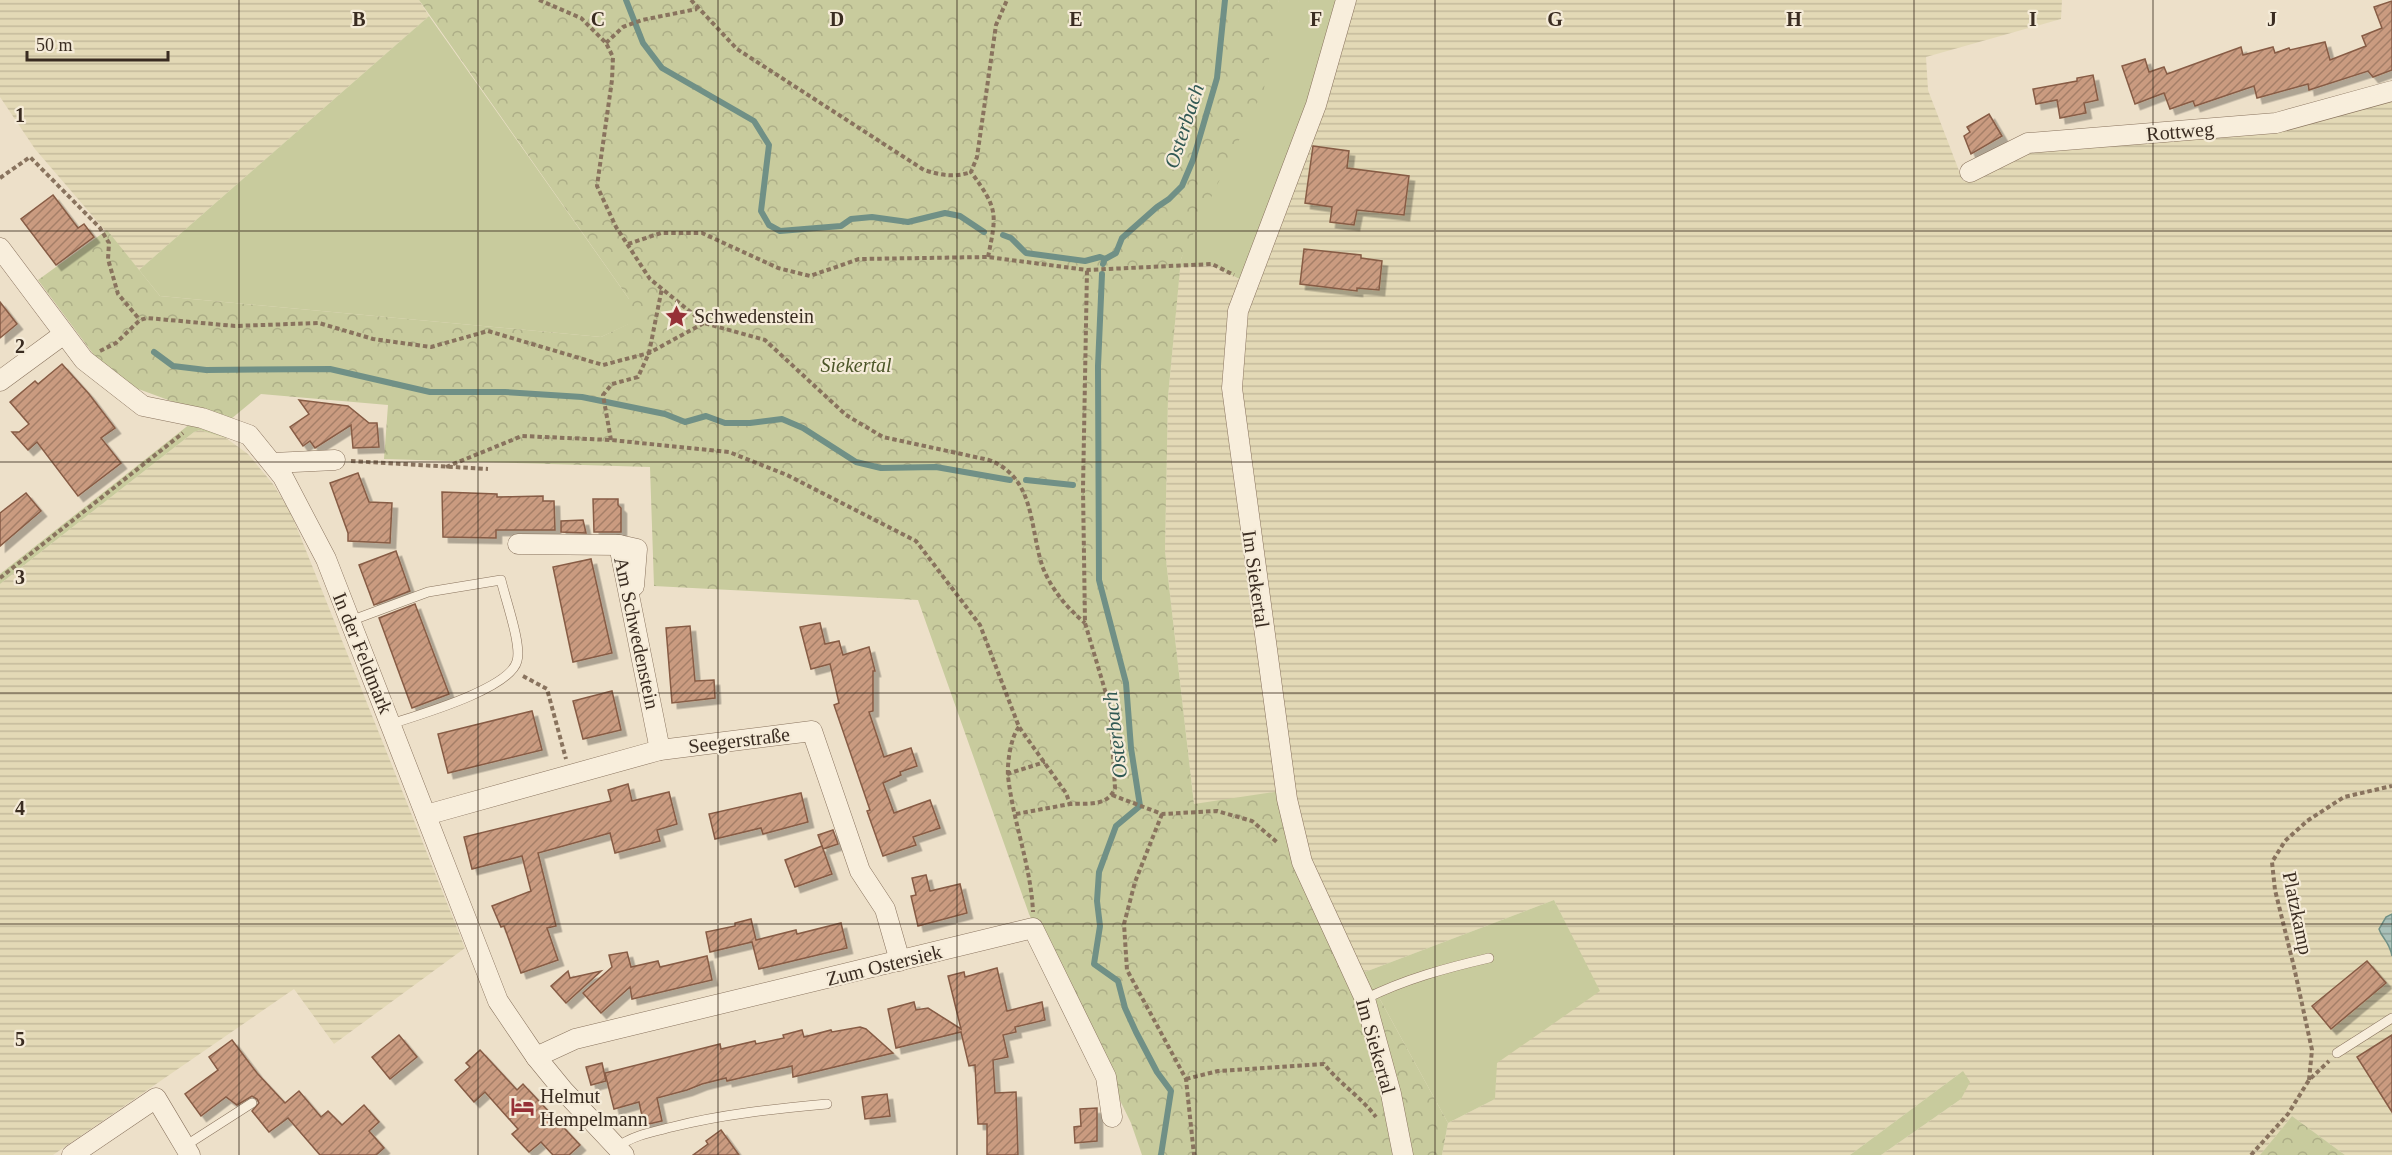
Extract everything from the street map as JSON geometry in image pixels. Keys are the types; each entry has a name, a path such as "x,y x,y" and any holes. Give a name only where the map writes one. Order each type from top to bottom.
{"street":[{"name":"Im Siekertal","path":"1346,0 1316,105 1238,311 1232,388 1287,799 1302,862 1365,999 1391,1094 1403,1155"},
{"name":"Rottweg","path":"1970,172 2028,143 2276,123 2392,92"},
{"name":"In der Feldmark","path":"0,249 84,360 143,406 202,418 249,435 283,477 326,559 498,1001 536,1057 563,1090 621,1151"},
{"path":"0,381 64,334"},
{"path":"273,463 335,460"},
{"name":"Am Schwedenstein","path":"518,544 619,545 660,750"},
{"name":"Seegerstraße","path":"426,815 570,773 660,750 812,730 860,871 885,909 900,961"},
{"path":"1033,928 1106,1077 1112,1118"},
{"name":"Zum Ostersiek","path":"536,1057 576,1040 1033,928"},
{"path":"72,1155 156,1098 187,1151"}],"lane":[{"path":"350,621 428,592 501,580 518,654 517,662 512,670 494,684 468,697 391,724"},
{"path":"1365,999 1388,987 1438,969 1489,958"},
{"path":"2337,1053 2391,1022"},
{"path":"187,1151 252,1103"},
{"path":"621,1151 630,1137 687,1123 748,1111 826,1104"}],"path":[{"path":"539,0 581,18 606,43 614,57 597,186 616,227 650,279 704,323 765,340 846,415 883,437 1002,465 1017,482 1026,500 1043,567 1052,586 1068,608 1086,624"},
{"path":"691,0 737,49 924,170 946,176 959,176 971,172 977,157 996,25 1007,0"},
{"path":"606,43 622,27 642,20 697,9"},
{"path":"0,178 30,157 100,228 108,243 108,259 118,294 140,320"},
{"path":"971,172 990,197 994,208 995,221 988,257"},
{"path":"628,244 661,233 702,233 778,268 810,276 859,259 988,257 1087,270 1212,264 1248,282"},
{"path":"1016,813 1070,804 1098,803 1112,795 1115,788 1110,707 1086,624 1083,489 1087,270"},
{"path":"611,440 603,396 612,384 638,377 649,353 662,288"},
{"path":"84,360 116,343 140,320 147,318 235,326 319,323 373,339 431,347 488,331 603,365 649,353 704,323"},
{"path":"0,578 202,418"},
{"path":"446,467 522,436 611,440 729,452 787,475 916,541 980,625 1019,727 1066,793 1070,804"},
{"path":"335,460 488,469"},
{"path":"512,670 548,689 570,773"},
{"path":"1019,727 1014,732 1007,774 1032,888 1033,928"},
{"path":"1007,774 1045,762"},
{"name":"Platzkamp","path":"2309,1080 2312,1050 2275,890 2272,862 2285,841 2307,821 2344,797 2392,786"},
{"path":"1112,795 1162,814 1217,811 1252,822 1302,862"},
{"path":"1162,814 1135,882 1124,924 1127,970 1186,1079 1194,1155"},
{"name":"Platzkamp","path":"2251,1155 2288,1114 2309,1080 2337,1053"},
{"path":"1186,1079 1218,1071 1324,1064 1336,1079 1364,1102 1377,1119"}],"shaded area":[{"path":"0,0 419,0 429,16 139,270 35,149 0,97"},
{"path":"1356,0 2062,0 2061,19 1926,57 1928,90 1963,181 2031,152 2392,99 2392,1155 2345,1155 2292,1116 2260,1155 1881,1155 1961,1099 1963,1071 1850,1155 1442,1155 1448,1123 1495,1099 1496,1063 1599,991 1554,900 1365,972 1313,888 1194,804 1165,551 1168,397 1180,267 1212,265 1252,286 1321,106"},
{"path":"200,430 226,438 248,454 273,484 291,513 465,948 334,1044 294,989 53,1155 0,1155 0,584 194,432"}],"green space":[{"name":"Siekertal","path":"419,0 1279,0 1264,89 1181,259 1168,397 1165,551 1194,804 1281,791 1313,888 1365,972 1448,1123 1442,1155 1142,1155 1131,1123 1029,914 918,600 654,586 650,467 384,459 388,405 261,394 231,419 201,412 122,383 97,359 38,280 107,230 160,296 601,337 628,324 629,299"},
{"path":"1279,0 1356,0 1321,106 1253,286 1212,265 1180,267 1181,259"},
{"path":"429,16 629,299 629,324 601,337 160,296 139,270"},
{"path":"231,419 226,438 200,430 194,432 0,584 0,574 195,420"},
{"path":"1554,900 1600,991 1497,1063 1495,1099 1448,1123 1365,972"},
{"path":"1963,1071 1970,1082 1961,1099 1881,1155 1850,1155"},
{"path":"2292,1116 2345,1155 2260,1155"}],"water":[{"path":"2392,914 2392,956 2379,929 2386,917"}],"building":[{"path":"2392,1 2392,70 2373,77 2368,71 2309,90 2308,84 2257,98 2254,86 2195,106 2193,101 2170,109 2164,93 2135,104 2122,66 2145,59 2149,72 2164,67 2167,74 2241,47 2243,55 2273,47 2275,53 2289,48 2290,50 2325,42 2330,60 2366,46 2362,36 2382,28 2374,7"},
{"path":"2093,75 2098,100 2084,103 2086,113 2060,118 2057,100 2036,104 2033,89 2077,81 2077,78"},
{"path":"1989,114 2002,136 1971,154 1964,136 1970,132 1967,127"},
{"path":"1313,146 1349,151 1347,168 1409,176 1404,215 1357,210 1354,225 1330,222 1332,207 1305,203"},
{"path":"53,195 78,228 84,224 94,237 56,265 21,219"},
{"path":"1304,249 1361,255 1361,258 1382,261 1379,290 1357,288 1357,291 1300,284"},
{"path":"0,302 17,324 0,338"},
{"path":"62,364 115,428 101,438 121,463 78,496 37,442 28,450 12,432 19,432 29,424 10,402 35,381 38,384"},
{"path":"299,400 348,406 369,423 377,423 379,447 353,448 351,425 315,448 310,441 303,446 290,427 309,414"},
{"path":"358,473 369,502 392,503 390,543 348,541 348,533 330,483"},
{"path":"442,492 497,494 497,497 543,496 543,501 554,501 555,530 496,530 496,538 443,537"},
{"path":"26,493 41,511 0,546 0,513"},
{"path":"593,499 618,499 618,505 621,508 621,532 594,532"},
{"path":"583,520 586,533 561,532 561,521"},
{"path":"396,551 410,591 374,605 359,565"},
{"path":"591,559 612,653 573,662 553,567"},
{"path":"415,604 449,694 412,708 379,618"},
{"path":"820,623 825,644 839,641 843,655 869,647 875,671 873,671 873,711 869,712 884,757 911,748 917,766 900,772 901,775 883,783 894,813 930,800 940,828 913,837 916,845 883,856 867,811 870,810 834,705 839,703 830,664 811,669 800,627"},
{"path":"690,626 695,681 714,680 715,698 672,703 666,628"},
{"path":"612,691 621,730 583,739 573,701"},
{"path":"532,711 542,750 448,773 438,734"},
{"path":"628,784 632,801 669,792 677,824 657,830 660,841 615,853 610,833 538,853 556,926 547,928 558,960 521,973 504,926 501,927 492,906 531,891 522,856 472,869 464,837 611,801 608,790"},
{"path":"801,793 808,822 763,834 761,828 715,839 709,814"},
{"path":"833,830 838,844 823,849 818,835"},
{"path":"822,846 832,874 795,887 785,860"},
{"path":"926,875 930,891 960,884 967,913 918,926 911,896 916,895 912,878"},
{"path":"751,919 756,940 796,930 797,934 841,923 847,948 759,969 752,942 710,952 706,932 735,926 735,923"},
{"path":"627,952 631,967 658,961 660,967 707,956 712,980 632,999 630,987 601,1013 583,993 612,967 609,955"},
{"path":"2367,961 2386,983 2331,1029 2312,1006"},
{"path":"997,968 1007,1011 1042,1002 1045,1020 1015,1027 1016,1032 1003,1035 1008,1057 993,1060 995,1093 1016,1092 1018,1155 987,1155 987,1124 978,1124 975,1065 969,1066 961,1032 896,1048 888,1009 914,1002 916,1010 928,1008 961,1029 948,976 964,972 965,977"},
{"path":"568,971 570,978 601,971 566,1003 551,986"},
{"path":"860,1027 866,1029 893,1053 793,1077 792,1066 727,1081 726,1078 702,1084 657,1098 662,1121 644,1125 639,1102 614,1109 605,1073 720,1044 721,1049 755,1041 756,1044 784,1038 783,1035 802,1030 804,1037 831,1030 832,1032"},
{"path":"399,1035 417,1057 390,1079 372,1057"},
{"path":"2392,1035 2392,1112 2357,1057"},
{"path":"232,1040 257,1073 285,1103 299,1091 321,1117 328,1111 342,1125 364,1105 379,1122 369,1131 384,1148 376,1155 320,1155 288,1118 269,1132 252,1111 259,1103 252,1096 237,1105 226,1097 201,1116 185,1094 218,1070 209,1057"},
{"path":"480,1050 517,1090 523,1084 580,1145 569,1155 553,1155 541,1142 529,1152 512,1134 518,1129 485,1092 474,1102 455,1080 470,1067 466,1063"},
{"path":"602,1063 606,1081 591,1085 586,1067"},
{"path":"887,1094 890,1116 865,1119 862,1097"},
{"path":"1097,1108 1097,1141 1075,1143 1074,1127 1081,1126 1080,1109"},
{"path":"721,1130 739,1155 693,1155 708,1144 706,1141"}],"waterway":[{"path":"626,0 643,43 662,68 754,121 769,145 761,211 769,225 780,231 841,226 851,219 872,217 908,222 945,213 960,216 984,232"},
{"name":"Osterbach","path":"1103,264 1105,259 1116,253 1122,238 1182,186 1193,160 1217,78 1225,0"},
{"path":"1003,235 1011,238 1026,253 1085,261 1100,257 1105,259"},
{"name":"Osterbach","path":"1102,274 1098,366 1099,580 1126,683 1131,748 1140,806 1116,826 1099,872 1097,901 1100,926 1094,964 1118,981 1125,1008 1136,1032 1157,1072 1171,1091 1161,1155"},
{"path":"154,352 173,366 206,370 330,369 430,392 505,392 582,397 665,414 685,422 706,416 725,423 782,419 803,428 856,462 881,468 936,467 1010,480"},
{"path":"1026,480 1073,485"}],"place":[{"name":"Schwedenstein","path":"676,316"},
{"name":"Helmut Hempelmann","path":"522,1107"}]}
